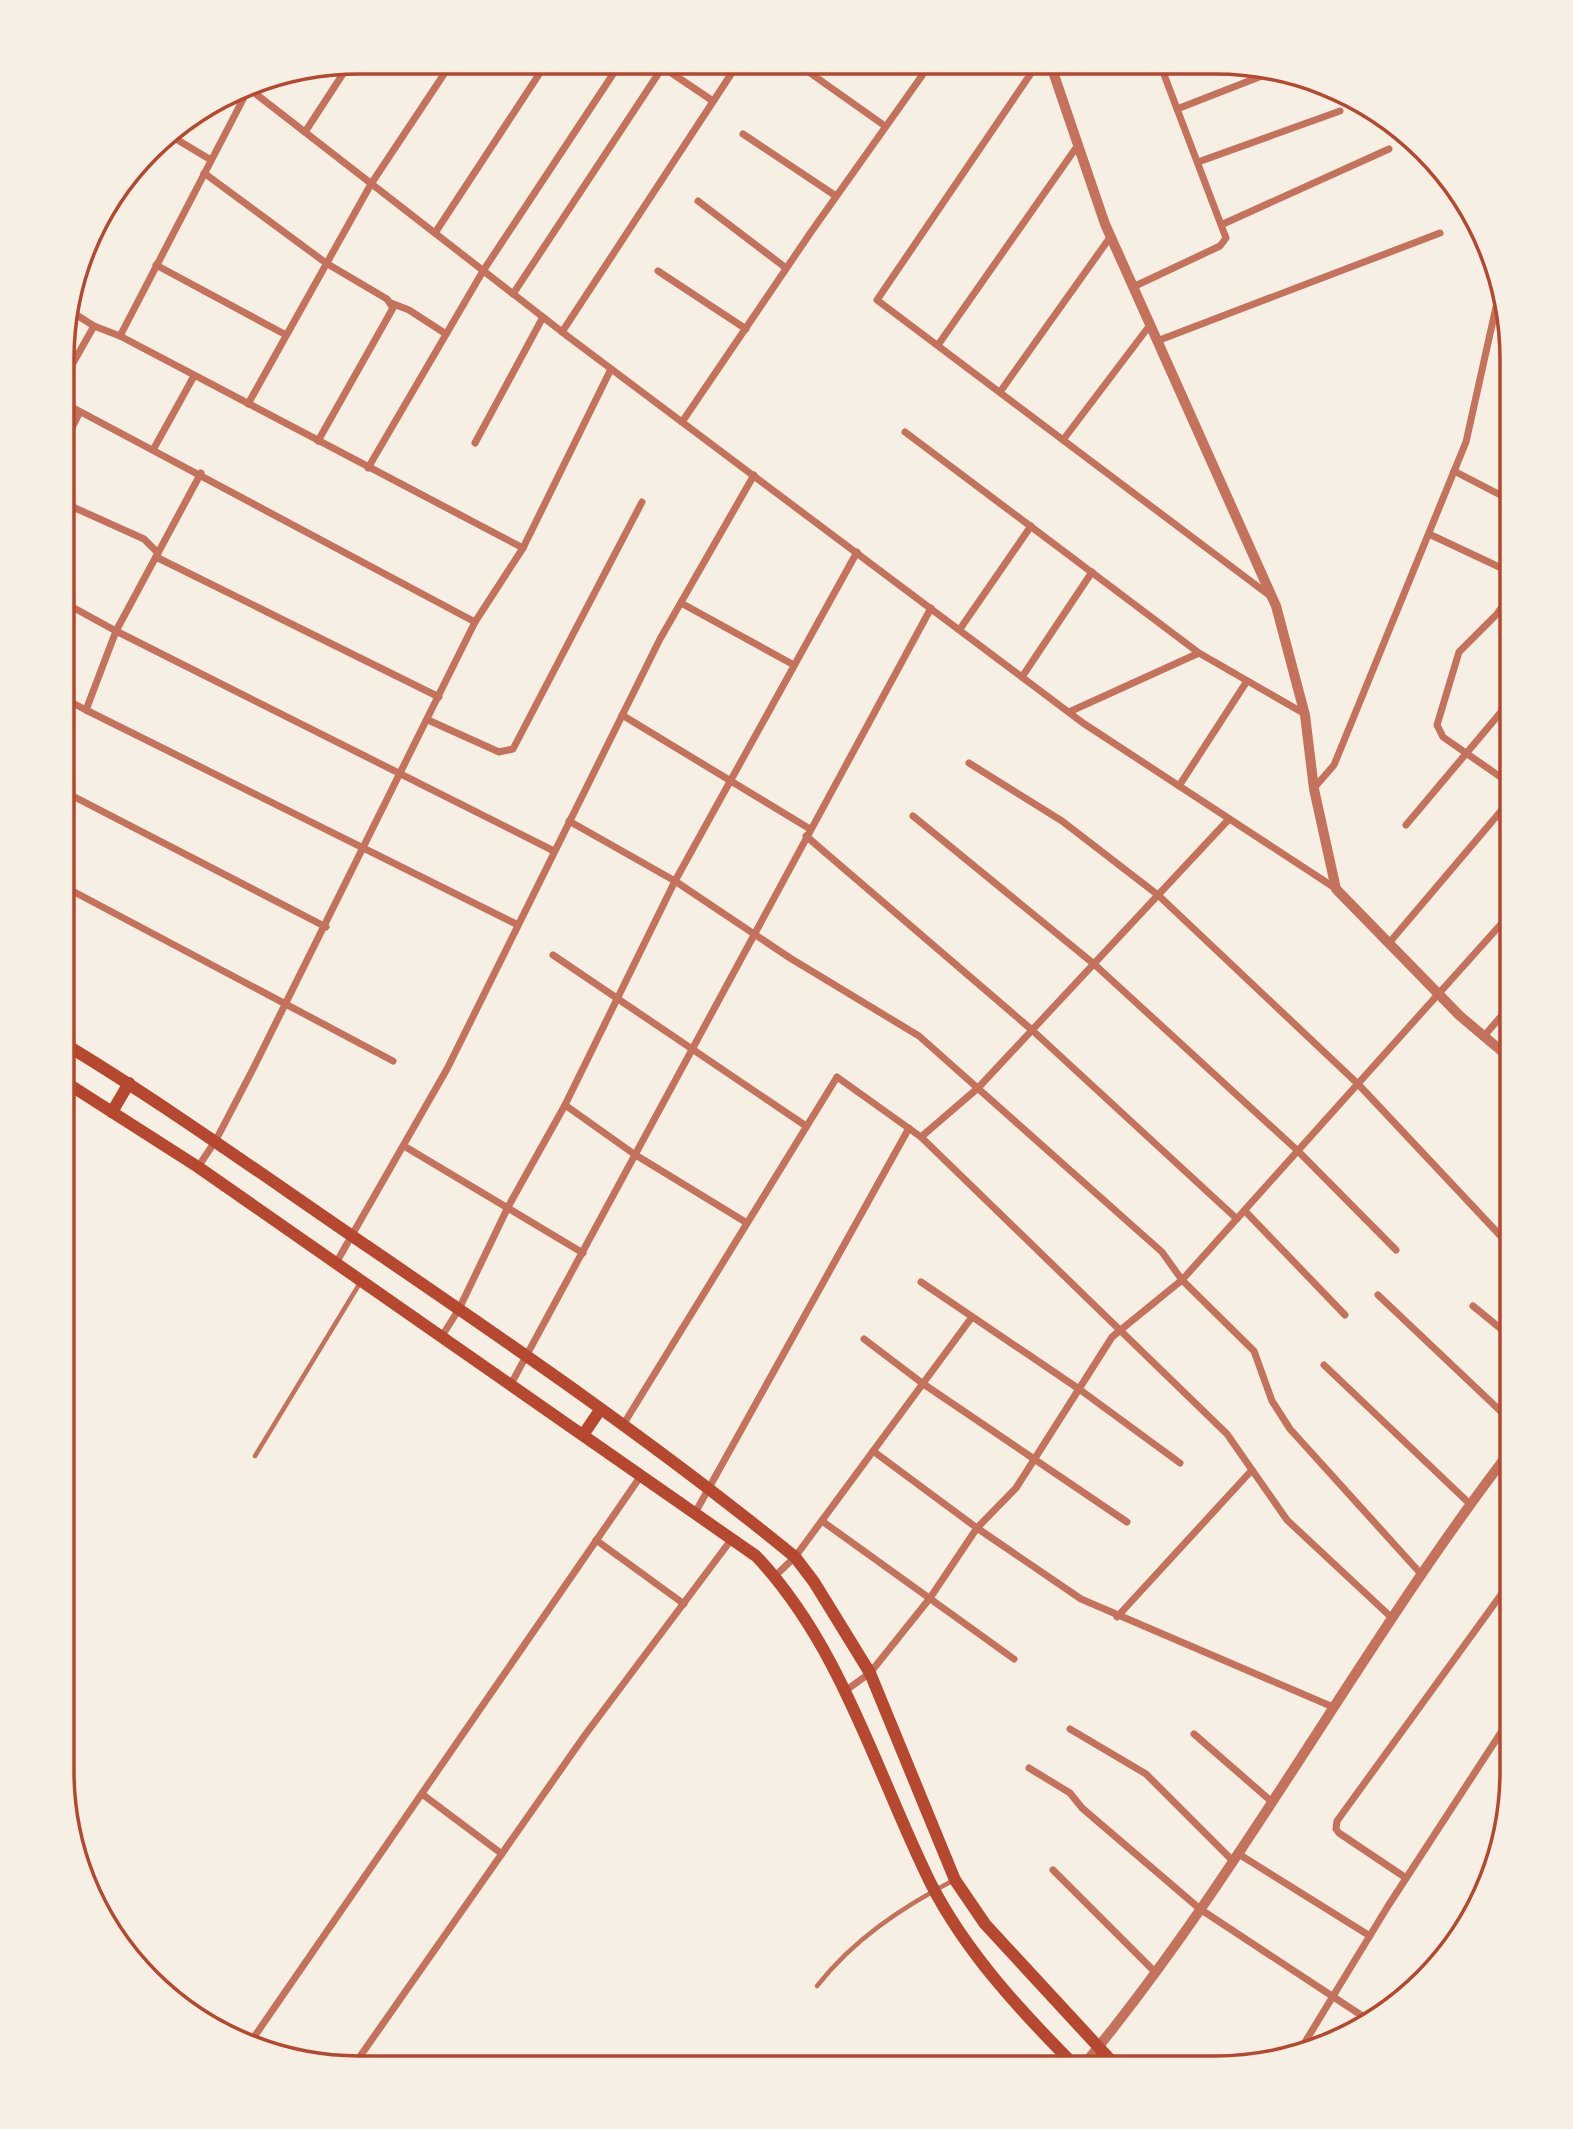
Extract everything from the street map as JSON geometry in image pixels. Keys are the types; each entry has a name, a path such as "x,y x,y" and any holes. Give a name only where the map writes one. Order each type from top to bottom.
{"main road":[{"path":"74,1049 216,1140 459,1309 623,1425 795,1557 814,1582 870,1673 954,1880 985,1924 1106,2056"},
{"path":"113,1112 129,1083"},
{"path":"74,1088 198,1167 756,1556 805,1614 845,1691 935,1890 954,1925 1012,2001 1065,2056"},
{"path":"583,1435 600,1410"}],"street":[{"path":"304,132 343,74"},
{"path":"248,404 371,184 444,74"},
{"path":"435,233 539,74"},
{"path":"368,468 483,271 613,74"},
{"path":"513,294 658,74"},
{"path":"676,74 713,102"},
{"path":"562,332 731,74"},
{"path":"813,74 885,126"},
{"path":"682,422 786,268 923,74"},
{"path":"1031,74 877,300 1272,597"},
{"path":"1054,74 1111,236 1272,597 1305,715 1314,789 1336,889"},
{"path":"1133,287 1220,246 1226,238 1164,74"},
{"path":"1177,108 1258,77"},
{"path":"257,93 542,317 1069,712 1336,889 1439,995 1500,1050"},
{"path":"120,336 243,98"},
{"path":"1198,162 1340,111"},
{"path":"743,134 836,196"},
{"path":"176,139 211,160"},
{"path":"938,345 1078,145"},
{"path":"1223,225 1389,149"},
{"path":"204,173 326,263 446,334"},
{"path":"698,201 786,268"},
{"path":"1157,341 1440,233"},
{"path":"1000,392 1111,236"},
{"path":"156,265 286,335"},
{"path":"658,271 746,329"},
{"path":"318,441 392,315 391,303"},
{"path":"1314,789 1334,765 1466,442 1495,310"},
{"path":"77,315 523,548"},
{"path":"475,443 542,317"},
{"path":"1063,440 1150,325"},
{"path":"74,361 94,326"},
{"path":"198,1167 216,1140 326,927 475,622 523,548 611,369"},
{"path":"153,450 194,376"},
{"path":"74,409 201,473 324,544 475,622"},
{"path":"74,424 80,412"},
{"path":"905,432 1199,653 1305,715"},
{"path":"1454,471 1500,494"},
{"path":"86,710 116,631 201,473"},
{"path":"336,1263 447,1069 622,715 681,603 754,475"},
{"path":"428,720 499,752 513,749 642,502"},
{"path":"74,508 144,539 157,555 439,697"},
{"path":"960,629 1031,526"},
{"path":"1429,534 1500,567"},
{"path":"442,1336 459,1309 508,1207 565,1105 675,881 857,552"},
{"path":"1022,677 1092,572"},
{"path":"681,603 794,665"},
{"path":"74,608 401,776 554,851"},
{"path":"511,1384 931,608"},
{"path":"1500,610 1459,652 1437,725 1443,737 1500,777"},
{"path":"1069,712 1199,653"},
{"path":"1179,786 1247,681"},
{"path":"74,704 518,925"},
{"path":"1406,825 1500,714"},
{"path":"622,715 731,780 808,833 1032,1030 1237,1219"},
{"path":"969,763 1062,821 1158,895 1358,1084 1500,1235"},
{"path":"74,797 326,927"},
{"path":"1389,943 1500,812"},
{"path":"913,816 1094,964 1298,1151 1396,1250"},
{"path":"921,1137 978,1088 1229,819"},
{"path":"569,821 675,881 919,1036 978,1088 1162,1252 1182,1280 1254,1351 1272,1401 1290,1429 1422,1575"},
{"path":"74,892 393,1061"},
{"path":"845,1691 870,1673 930,1598 977,1528 1016,1488 1112,1338 1182,1280 1500,926"},
{"path":"553,955 806,1126"},
{"path":"1484,1036 1500,1018"},
{"path":"623,1425 837,1077 921,1137 1227,1434 1287,1520 1392,1618"},
{"path":"565,1105 634,1154 747,1223"},
{"path":"695,1513 909,1128"},
{"path":"404,1146 583,1253"},
{"path":"1245,1211 1345,1315"},
{"path":"921,1282 1079,1389 1180,1463"},
{"path":"1378,1295 1500,1411"},
{"path":"1473,1306 1500,1328"},
{"path":"775,1576 795,1557 972,1317"},
{"path":"864,1339 922,1383 1127,1522"},
{"path":"1324,1364 1471,1505"},
{"path":"873,1451 977,1528 1081,1599 1333,1707"},
{"path":"1091,2056 1157,1974 1392,1618 1500,1465"},
{"path":"1117,1616 1252,1470"},
{"path":"255,2036 640,1477"},
{"path":"822,1521 1014,1659"},
{"path":"596,1540 684,1604"},
{"path":"360,2056 502,1854 731,1540"},
{"path":"1405,1878 1339,1833 1336,1829 1337,1821 1500,1596"},
{"path":"1070,1729 1146,1774 1234,1857 1370,1936"},
{"path":"1194,1734 1271,1801"},
{"path":"1306,2040 1405,1878 1500,1734"},
{"path":"1029,1768 1070,1793 1082,1808 1200,1909 1361,2015"},
{"path":"422,1794 502,1854"},
{"path":"1053,1870 1157,1974"}],"lane":[{"path":"255,1456 362,1280"},
{"path":"817,1986 852,1946 904,1907 954,1880"}]}
